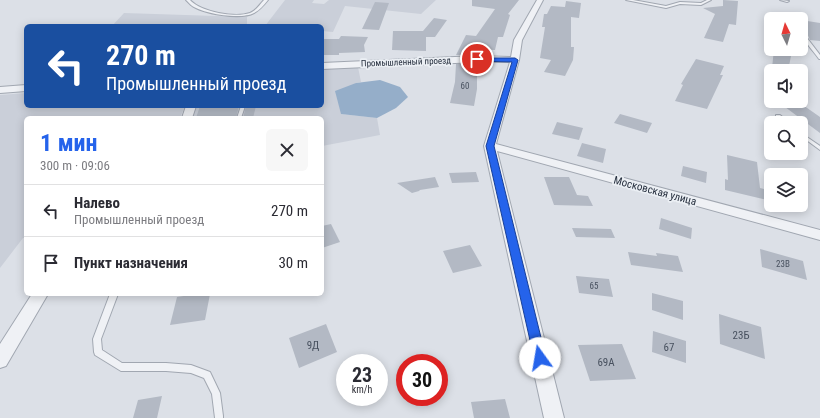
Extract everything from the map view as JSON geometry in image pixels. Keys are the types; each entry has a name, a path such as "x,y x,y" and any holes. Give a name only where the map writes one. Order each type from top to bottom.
{"street":[{"path":"540,0 518,40 515,60 490,146 554,418"},
{"name":"Промышленный проезд","path":"324,66 470,59 515,60"},
{"path":"0,90 24,88"},
{"name":"Московская улица","path":"490,146 820,235"},
{"path":"0,360 39,296"}],"lane":[{"path":"188,0 192,5 203,10 224,14 243,15 253,13 266,0"},
{"path":"628,0 666,8 680,3 701,4 709,0"},
{"path":"782,0 787,1"},
{"path":"808,41 820,58"},
{"path":"808,139 820,148"},
{"path":"113,296 97,340 98,352 121,367 166,367 191,369 207,375 216,393 219,416"}],"shaded area":[{"path":"285,0 314,0 312,3 324,4 329,0 436,0 421,14 345,6 333,32 324,31 324,24 267,24"},
{"path":"124,13 247,17 247,24 114,24"},
{"path":"358,67 361,82 356,83 341,114 377,118 380,135 324,146 324,116 193,116 195,108 324,108 324,69"},
{"path":"24,93 24,108 184,108 181,116 24,116 24,238 0,268 0,95"}],"water":[{"path":"380,80 400,87 408,97 396,108 377,118 341,114 335,91 356,83"}],"building":[{"path":"472,0 519,0 508,14 510,15 503,37 498,37 495,50 476,49 477,55 456,55 466,35 476,36 495,9 472,6"},
{"path":"723,0 738,1 736,25 729,24 723,42 704,38 715,14 703,8 723,6"},
{"path":"566,1 581,3 579,18 571,17 571,47 574,47 573,60 565,76 544,72 551,60 540,58 545,27 542,27 544,14 547,14 551,6 565,7"},
{"path":"375,2 389,3 379,30 362,29"},
{"path":"434,18 447,20 435,37 426,37 426,51 392,50 393,31 423,31"},
{"path":"808,21 820,23 820,41 810,40 808,36"},
{"path":"341,36 368,37 364,45 365,52 324,55 324,39 339,39"},
{"path":"773,56 791,56 789,64 772,64"},
{"path":"696,59 724,66 720,75 723,75 707,109 675,101 683,85 681,84"},
{"path":"456,64 477,64 477,89 474,106 450,103 455,82"},
{"path":"199,108 238,108 236,116 197,116"},
{"path":"246,108 256,108 254,116 244,116"},
{"path":"786,108 807,108 820,117 820,133 808,124 808,116 797,116"},
{"path":"620,114 652,123 647,133 614,123"},
{"path":"557,122 583,128 579,140 552,134"},
{"path":"582,143 606,149 603,163 577,156"},
{"path":"727,155 757,162 760,188 764,189 764,199 725,190 725,179 728,180"},
{"path":"683,166 707,172 706,183 681,176"},
{"path":"476,172 479,182 452,183 449,173"},
{"path":"435,177 439,187 412,193 397,183"},
{"path":"544,177 569,177 577,195 588,196 593,206 554,205"},
{"path":"661,218 692,228 691,239 659,229"},
{"path":"331,224 340,242 324,247 324,226"},
{"path":"572,228 611,229 615,238 576,237"},
{"path":"470,245 482,266 453,273 443,251"},
{"path":"760,249 803,261 807,280 762,267"},
{"path":"628,252 657,256 656,253 678,256 683,272 631,265"},
{"path":"576,276 609,279 613,297 579,293"},
{"path":"652,293 683,301 683,320 652,310"},
{"path":"210,296 205,320 170,325 177,297"},
{"path":"719,314 761,327 765,359 720,344"},
{"path":"326,324 337,352 299,368 289,338"},
{"path":"653,331 686,341 686,363 652,352"},
{"path":"622,344 636,379 590,381 578,345"},
{"path":"162,396 157,418 133,418 138,400"},
{"path":"505,399 510,418 474,418 471,402"}],"route":[{"path":"477,59 515,60 490,146 540,358"}]}
